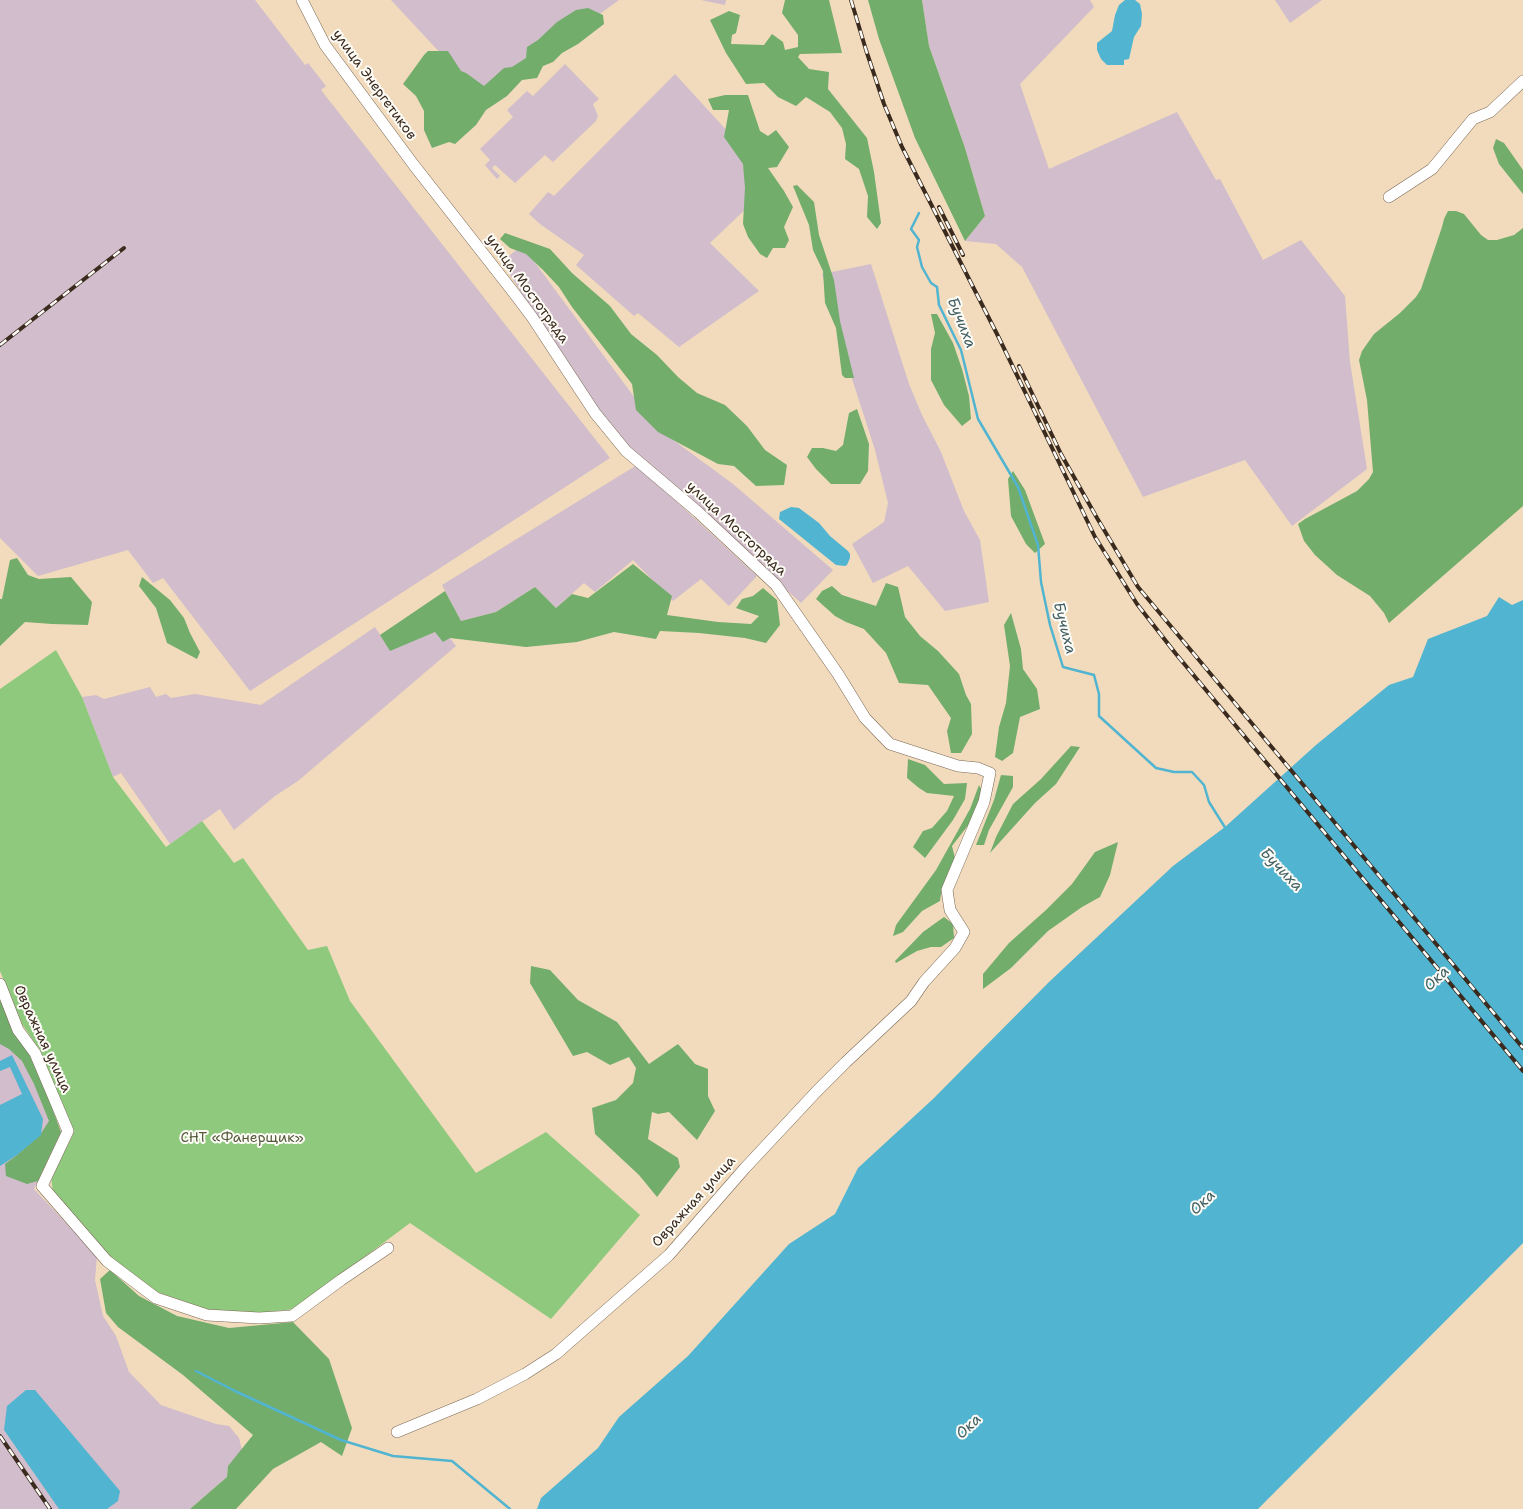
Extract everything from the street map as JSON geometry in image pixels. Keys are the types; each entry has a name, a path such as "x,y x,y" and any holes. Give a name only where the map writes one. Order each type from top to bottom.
{"street":[{"name":"улица Энергетиков","path":"302,0 325,45 413,164"},
{"path":"1389,197 1432,169 1473,118 1490,112 1523,81"},
{"name":"улица Мостотряда","path":"413,164 514,293 536,323 587,402 610,432 626,451 698,512 776,585 838,674 865,718 890,744 958,766 978,768 990,772 984,802 946,890 950,910 964,932"},
{"name":"Овражная улица","path":"398,1432 477,1399 526,1374 556,1354 669,1255 745,1168 817,1090 912,1001 924,982 955,948 964,932"},
{"name":"Овражная улица","path":"0,984 18,1030 35,1053 68,1131 42,1186 107,1261 156,1298 207,1315 259,1318 292,1316 388,1248"}],"shaded area":[{"path":"0,0 255,0 305,65 308,63 326,86 321,90 610,458 250,691 163,578 153,583 128,550 38,576 0,538"},
{"path":"391,0 619,0 483,99"},
{"path":"701,0 726,0 725,5"},
{"path":"922,0 1090,0 1094,7 1020,84 1049,169 1177,112 1216,180 1220,179 1263,260 1301,240 1345,296 1350,362 1367,469 1292,526 1245,460 1143,497 1022,267 996,244 965,241 985,216 965,148 929,46"},
{"path":"1275,0 1322,0 1290,23"},
{"path":"565,64 599,99 593,104 598,116 596,121 553,162 545,155 515,183 495,165 492,168 500,176 497,179 485,165 490,160 480,149 513,117 507,110 527,91 533,96"},
{"path":"675,74 774,182 710,243 759,291 679,347 638,313 634,316 576,265 584,255 540,224 529,214 548,192 554,196"},
{"path":"522,245 657,428 733,484 833,570 801,603 629,451 572,374 502,262"},
{"path":"871,264 909,384 922,415 941,452 964,511 980,540 989,602 945,611 908,566 873,583 852,544 884,522 888,503 875,450 846,360 822,274"},
{"path":"637,465 757,576 729,606 701,579 673,601 633,560 595,592 584,583 556,608 535,587 496,612 461,621 442,585"},
{"path":"375,627 390,650 435,632 450,638 456,646 298,781 275,796 234,830 220,809 170,844 121,773 113,777 82,697 96,695 104,699 150,687 156,697 166,694 171,698 195,694 261,705"},
{"path":"0,997 61,1132 34,1189 97,1256 95,1280 103,1316 116,1336 129,1372 161,1405 216,1424 229,1426 239,1438 242,1450 228,1466 227,1477 190,1509 0,1509"}],"green space":[{"path":"785,0 829,0 842,53 800,54 798,57 809,69 829,72 828,89 867,138 874,172 881,223 877,229 867,217 868,196 859,169 845,159 846,144 842,128 830,112 806,97 796,106 778,97 764,83 746,84 726,53 710,20 729,11 740,15 736,33 732,35 731,44 764,45 772,34 783,42 785,50 798,47 798,35 782,13"},
{"path":"868,0 922,0 929,46 965,148 985,216 965,241 915,138 879,39"},
{"path":"588,8 603,15 604,24 578,44 562,53 553,62 543,66 537,78 522,80 507,96 486,110 476,125 455,144 449,142 432,148 424,130 424,111 416,96 403,84 428,51 448,51 461,71 484,86 504,68 512,67 526,58 527,47 538,40 557,22 576,10"},
{"path":"725,95 748,95 760,131 768,136 776,130 789,147 777,167 768,168 793,207 784,227 789,240 785,248 773,248 767,258 760,254 748,237 743,224 745,188 743,164 724,137 729,110 713,110 708,99"},
{"path":"1496,139 1504,143 1523,170 1523,194 1499,164 1493,148"},
{"path":"797,185 814,202 819,235 834,280 840,321 854,378 845,378 842,375 836,328 825,303 823,271 813,250 809,225 793,186"},
{"path":"1448,211 1456,211 1464,214 1481,235 1488,240 1497,240 1514,235 1523,228 1523,506 1389,623 1384,613 1370,596 1337,575 1315,555 1304,541 1298,524 1357,491 1369,479 1373,472 1367,400 1359,360 1362,351 1374,334 1400,313 1416,297 1421,289"},
{"path":"505,233 550,249 572,273 610,306 631,334 657,355 678,377 697,393 725,405 747,426 765,450 787,465 784,485 756,486 734,466 718,464 658,432 636,410 632,384 572,307 559,287 526,254 510,248 500,239"},
{"path":"931,314 937,314 953,343 962,369 969,396 971,419 962,426 944,405 931,380 931,349 935,333"},
{"path":"857,409 869,444 868,471 860,484 831,484 816,469 807,457 812,448 823,448 836,451 843,445 849,413"},
{"path":"1013,471 1025,490 1045,544 1035,553 1026,544 1011,516 1008,479"},
{"path":"17,558 28,575 39,579 71,577 92,602 88,625 25,622 0,646 0,599 2,599 10,560"},
{"path":"633,564 672,596 667,615 718,622 751,624 759,616 736,608 742,599 753,596 763,588 777,600 780,625 766,643 745,638 699,633 660,631 656,639 614,632 577,642 526,647 450,638 443,642 435,632 390,651 380,635 445,591 461,621 496,612 535,587 556,608 572,594 588,598"},
{"path":"142,577 170,600 184,618 200,652 197,659 167,643 156,608 139,586"},
{"path":"886,583 898,587 905,617 920,636 938,651 959,674 966,695 971,704 972,734 961,753 951,753 947,731 951,718 928,685 899,683 886,653 864,629 835,616 816,599 822,591 832,586 842,595 876,606"},
{"path":"1011,613 1021,649 1023,669 1037,689 1040,709 1020,717 1013,753 1002,761 995,757 999,727 1006,703 1010,666 1004,625"},
{"name":"СНТ «Фанерщик»","path":"56,650 82,697 113,777 166,847 202,821 234,863 243,858 308,950 327,946 350,1001 476,1173 546,1132 640,1215 551,1319 410,1223 295,1309 258,1313 209,1310 157,1292 108,1257 53,1192 51,1177 73,1135 41,1052 22,1024 0,971 0,689"},
{"path":"1071,746 1080,747 1056,784 1035,803 990,853 996,837 1013,804 1041,779"},
{"path":"908,759 925,765 944,784 967,783 965,799 953,820 925,858 913,847 923,831 932,828 947,811 954,796 927,793 919,788 907,778"},
{"path":"1001,775 1013,776 1013,787 989,830 984,845 976,845 994,800"},
{"path":"979,785 983,793 973,819 952,846 955,858 941,894 940,901 922,911 903,932 893,936 896,925 936,870 970,809"},
{"path":"1118,842 1110,875 1100,897 1082,907 1048,931 1011,968 983,989 983,974 1009,943 1046,910 1072,884 1095,852"},
{"path":"944,917 953,924 954,938 941,947 931,947 917,951 896,963 895,961 923,932"},
{"path":"531,966 550,970 578,1000 617,1022 649,1064 678,1044 695,1064 708,1069 708,1096 715,1111 697,1140 669,1112 658,1114 652,1112 648,1139 678,1158 680,1167 657,1197 639,1175 595,1134 592,1108 616,1100 633,1083 636,1068 629,1057 610,1065 587,1052 573,1056 530,983"},
{"path":"0,997 34,1059 61,1132 38,1181 27,1184 6,1176 5,1164 40,1135 49,1121 34,1084 22,1061 9,1049 0,1044"},
{"path":"110,1270 139,1296 177,1316 229,1328 293,1322 329,1359 352,1428 342,1456 321,1442 273,1469 236,1509 190,1509 227,1477 228,1466 253,1435 183,1375 118,1327 106,1313 100,1279"}],"water":[{"path":"1125,0 1135,0 1140,4 1142,14 1141,26 1134,37 1129,59 1124,60 1124,65 1107,65 1101,59 1097,50 1097,43 1112,31 1115,15 1119,5"},
{"path":"791,507 799,508 819,523 830,536 848,551 850,558 847,565 836,565 779,519 780,512"},
{"name":"Ока","path":"1499,597 1512,605 1523,600 1523,1243 1258,1509 537,1509 541,1498 598,1448 619,1417 688,1356 789,1244 835,1214 858,1168 933,1099 1049,982 1173,866 1225,827 1316,745 1389,685 1413,677 1428,639 1487,616"},
{"path":"12,1055 43,1119 41,1135 17,1155 0,1166 0,1105 22,1094 10,1067 0,1071 0,1061"},
{"path":"26,1390 35,1390 120,1491 118,1501 107,1509 59,1509 4,1430 7,1406"}],"waterway":[{"name":"Бучиха","path":"919,213 911,229 919,240 917,247 922,267 931,283 937,287 939,305 961,350 978,419 1018,487 1038,545 1041,582 1050,625 1063,667 1094,675 1099,694 1099,716 1156,768 1174,772 1192,772 1204,785 1209,802 1226,829"},
{"path":"196,1371 235,1391 341,1440 393,1456 452,1461 510,1509"}],"railway":[{"path":"851,0 884,104 902,147 999,338 1095,537 1137,604 1176,654 1523,1071"},
{"path":"939,207 963,255"},
{"path":"0,345 124,248"},
{"path":"1019,366 1061,454 1138,587 1523,1048"},
{"path":"0,1436 50,1509"}]}
